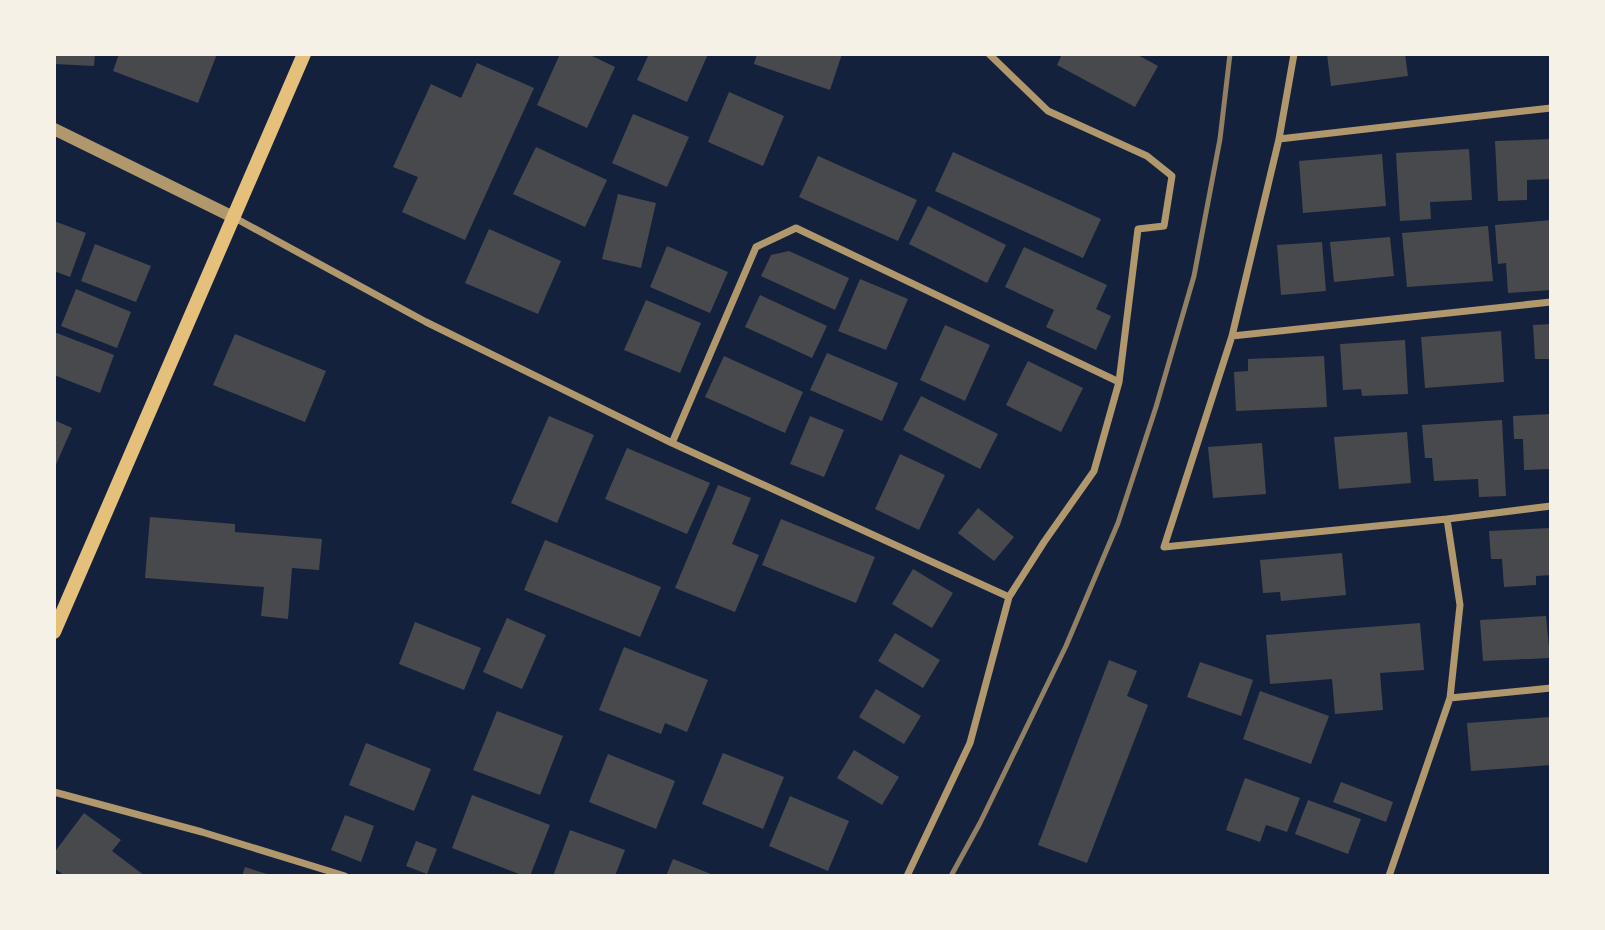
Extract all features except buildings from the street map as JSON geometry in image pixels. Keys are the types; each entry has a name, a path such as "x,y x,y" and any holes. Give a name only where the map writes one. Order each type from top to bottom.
{"main road":[{"path":"54,632 304,54"}],"street":[{"path":"907,876 970,743 1009,597 1094,471 1119,382 1138,229 1164,226 1172,176 1147,156 1048,111 989,54"},
{"path":"1294,54 1279,139 1232,336 1164,548 1551,506"},
{"path":"1279,139 1551,108"},
{"path":"54,129 234,218 426,322 672,443 1009,597"},
{"path":"672,443 756,247 796,228 1119,382"},
{"path":"1232,336 1551,302"},
{"path":"1389,876 1450,698 1460,605 1447,519"},
{"path":"1450,698 1551,688"},
{"path":"54,792 202,832 345,876"}],"railway":[{"path":"951,876 980,823 1066,646 1118,523 1156,407 1194,276 1220,139 1230,54"}]}
